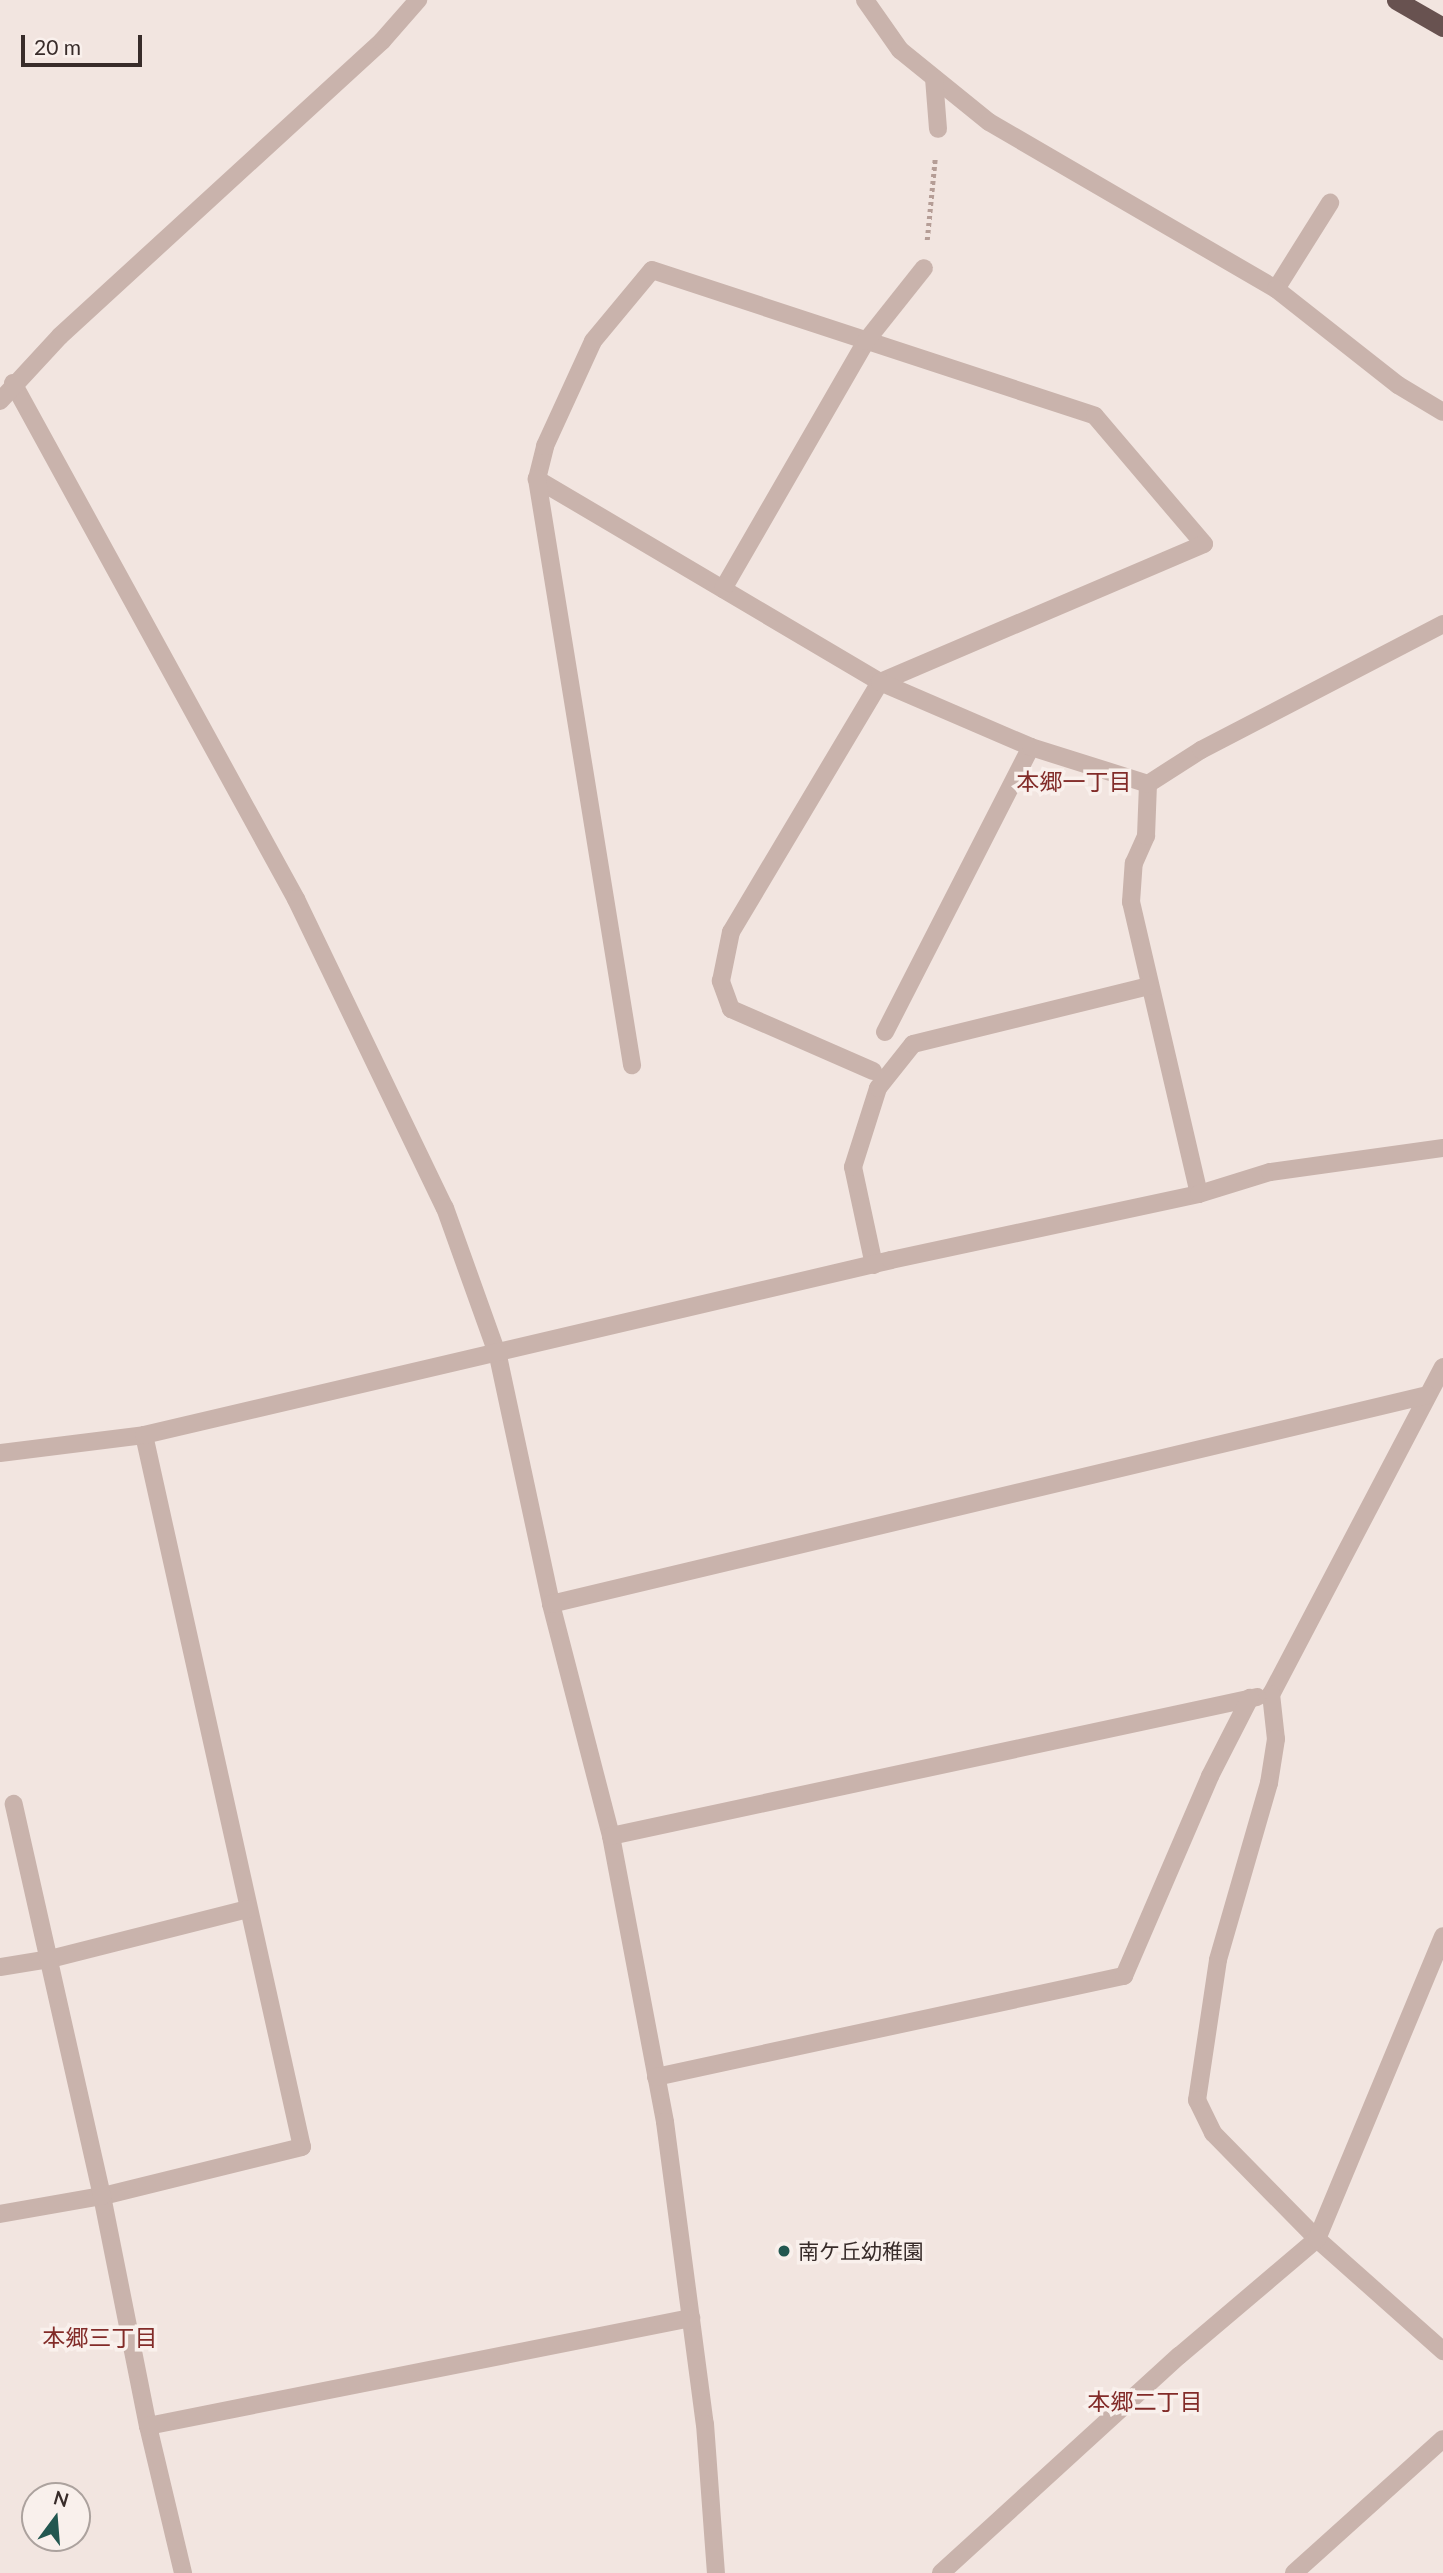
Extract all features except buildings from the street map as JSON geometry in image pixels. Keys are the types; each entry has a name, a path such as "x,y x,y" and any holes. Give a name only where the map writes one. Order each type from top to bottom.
{"highway":[{"path":"1395,0 1443,27"}],"street":[{"path":"0,401 13,383 382,41 418,0"},
{"path":"865,0 900,50 989,122 1276,289 1398,385 1443,412"},
{"path":"934,78 938,129"},
{"path":"1276,289 1330,204"},
{"path":"723,589 866,341 924,268"},
{"path":"632,1065 537,479 545,446 593,341 652,270 1095,416 1204,544 880,682 731,932 721,981 731,1009 873,1071"},
{"path":"13,383 296,899 445,1208 498,1356 551,1604 611,1836 656,2077 691,2318 716,2573"},
{"path":"537,479 880,682 1031,747 1149,784"},
{"path":"1149,784 1201,750 1443,624"},
{"path":"885,1032 1031,747"},
{"path":"1149,784 1146,836 1134,863 1131,902 1199,1194"},
{"path":"874,1265 853,1167 878,1088 913,1044 1150,986"},
{"path":"0,1453 145,1435 498,1356 874,1265 1199,1194 1270,1172 1443,1148"},
{"path":"1443,1367 1271,1693 1276,1740 1269,1783 1218,1960 1197,2100 1213,2133 1317,2239 1443,2350"},
{"path":"551,1604 1427,1395"},
{"path":"0,2214 102,2196 302,2147 145,1435"},
{"path":"611,1836 1271,1693"},
{"path":"656,2077 1124,1976 1210,1776 1250,1698"},
{"path":"14,1804 102,2196 148,2426 183,2573"},
{"path":"0,1967 50,1959 248,1909"},
{"path":"941,2573 1180,2356 1317,2239 1443,1936"},
{"path":"148,2426 691,2318"},
{"path":"1294,2573 1443,2439"}],"path":[{"path":"924,268 938,129"}],"place":[{"name":"南ケ丘幼稚園","path":"784,2251"}],"district":[{"name":"本郷一丁目","path":"1074,781"},
{"name":"本郷三丁目","path":"100,2337"},
{"name":"本郷二丁目","path":"1145,2401"}]}
